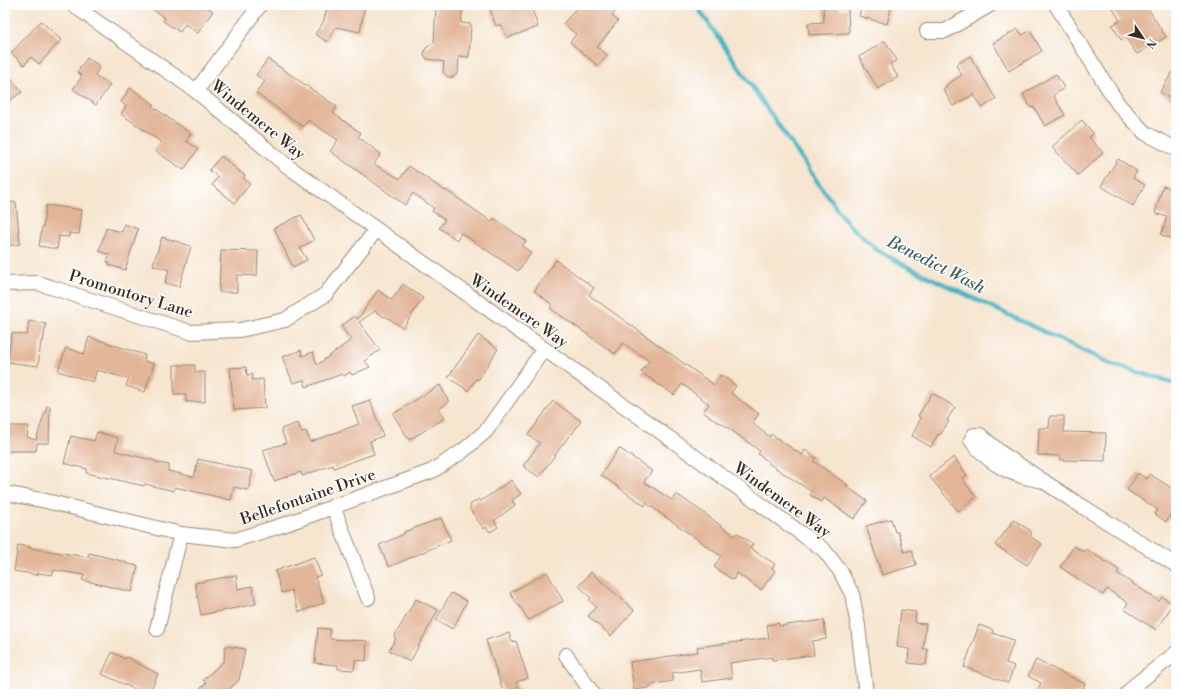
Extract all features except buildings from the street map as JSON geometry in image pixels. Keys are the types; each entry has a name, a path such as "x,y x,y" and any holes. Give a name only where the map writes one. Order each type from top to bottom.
{"street":[{"name":"Windemere Way","path":"73,5 196,91 286,165 824,550 840,571 852,594 858,626 866,694"},
{"path":"196,91 260,5"},
{"path":"927,31 945,31 990,5"},
{"path":"1056,5 1118,104 1145,133 1176,149"},
{"name":"Promontory Lane","path":"5,284 38,283 190,332 240,330 285,320 326,294 376,230"},
{"name":"Bellefontaine Drive","path":"5,494 46,501 181,534 235,540 286,524 432,471 463,451 486,432 544,349"},
{"path":"1044,481 1010,473 994,463 979,451 971,440 974,435 980,435 1002,453 1044,481 1069,498 1176,565"},
{"path":"333,506 368,598"},
{"path":"157,629 181,534"},
{"path":"1127,694 1135,685 1176,652"},
{"path":"566,655 593,694"}],"waterway":[{"name":"Benedict Wash","path":"696,5 821,187 849,225 876,249 904,265 1111,364 1176,384"}]}
